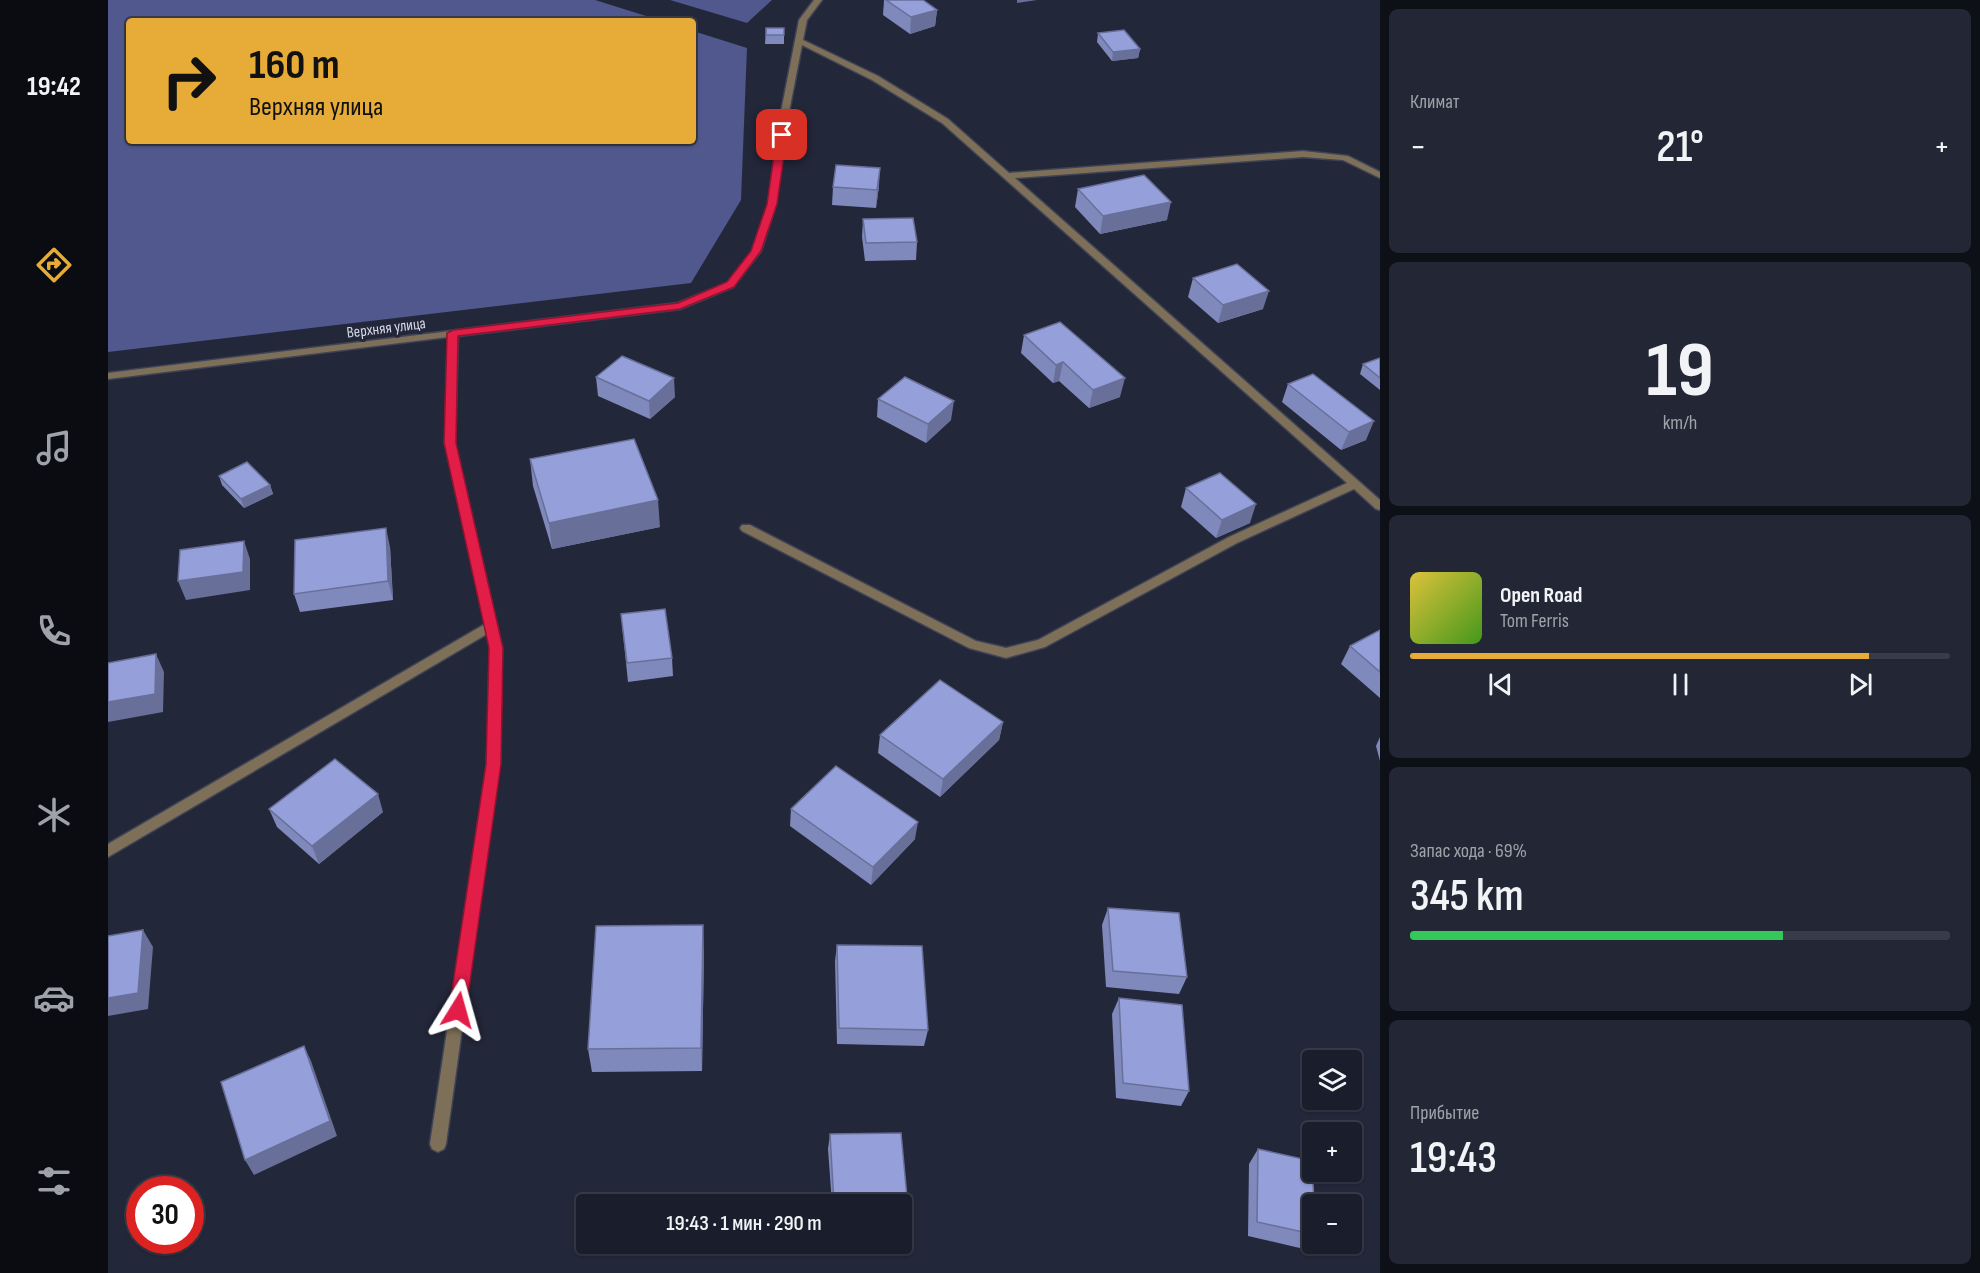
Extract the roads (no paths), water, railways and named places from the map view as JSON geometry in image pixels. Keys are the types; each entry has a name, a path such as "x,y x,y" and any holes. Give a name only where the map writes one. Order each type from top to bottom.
{"street":[{"name":"Верхняя улица","path":"108,376 680,306 730,285 756,251 772,204 785,112 803,20 818,0"},
{"path":"800,41 875,78 945,122 1009,176 1380,506"},
{"path":"1009,176 1303,154 1345,158 1380,175"},
{"path":"438,1144 493,764 496,648 450,443 453,333"},
{"path":"746,528 973,645 1006,653 1041,644 1233,540 1355,484"},
{"path":"108,851 491,626"}]}
